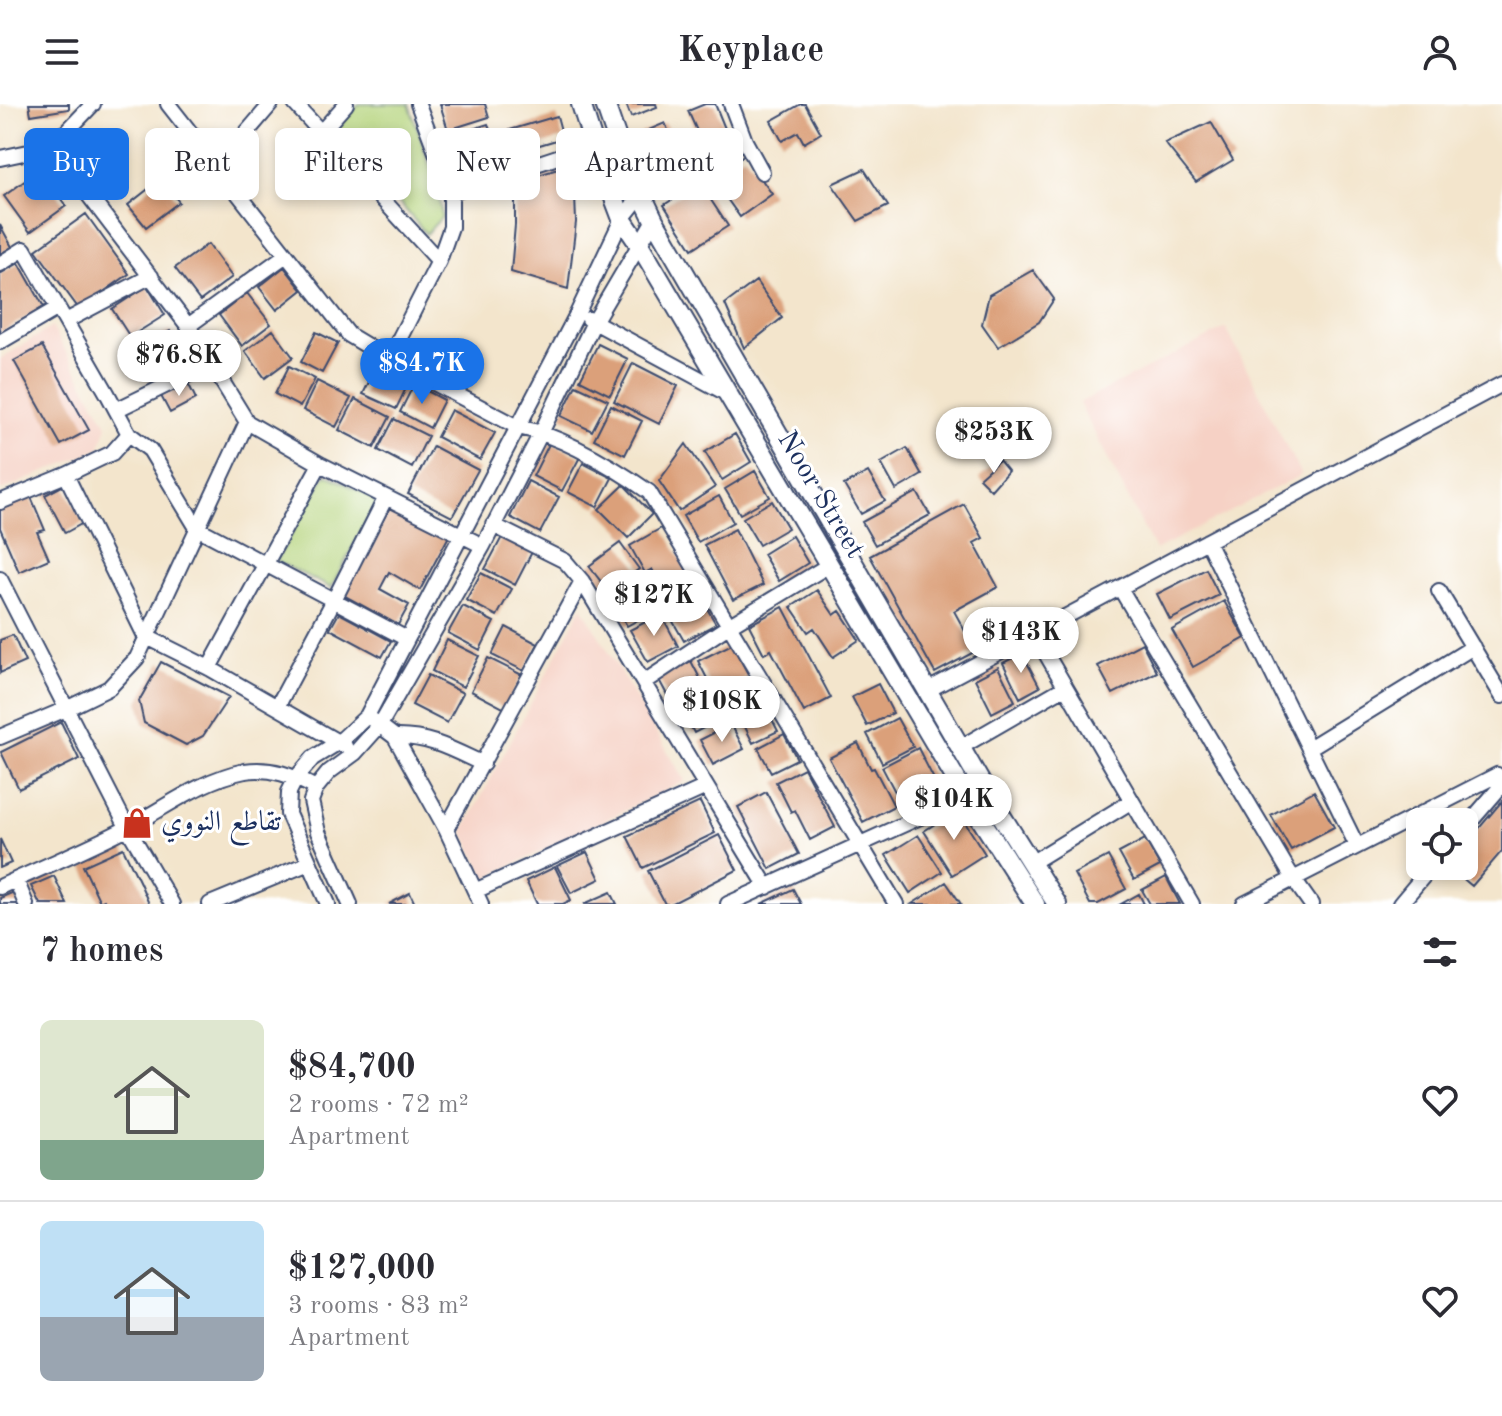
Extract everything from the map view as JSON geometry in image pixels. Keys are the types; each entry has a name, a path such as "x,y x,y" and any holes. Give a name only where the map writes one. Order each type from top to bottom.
{"main road":[{"name":"Noor Street","path":"581,104 589,128"},
{"name":"Noor Street","path":"605,104 613,128"},
{"name":"Noor Street","path":"615,200 622,219 966,796 1035,904"},
{"name":"Noor Street","path":"644,200 984,788 1057,904"}],"street":[{"path":"168,104 187,128"},
{"path":"250,128 271,104"},
{"path":"295,104 317,128"},
{"path":"325,128 346,104"},
{"path":"418,104 427,128"},
{"path":"731,104 745,141 762,172"},
{"path":"70,128 91,105"},
{"path":"0,158 24,153"},
{"path":"93,200 188,326 247,422 320,464 483,546"},
{"path":"243,200 349,335 518,427 542,431 620,471 649,492 896,904"},
{"path":"383,200 439,261"},
{"path":"389,359 439,261 451,227 451,200"},
{"path":"328,904 288,814 289,792 313,758 374,721 407,639 577,314 622,219 637,200"},
{"path":"350,904 318,832 311,801 316,788 329,772 355,753 483,546 594,322 654,220"},
{"path":"0,264 24,249 129,434 150,450 197,528 407,639"},
{"path":"188,326 286,255"},
{"path":"0,342 151,276"},
{"path":"577,314 728,394"},
{"path":"116,410 210,364"},
{"path":"928,690 1502,384"},
{"path":"0,737 109,688 137,658 247,422"},
{"path":"0,502 112,453 129,434"},
{"path":"209,668 320,464"},
{"path":"66,475 145,636 209,668 355,753"},
{"path":"277,707 386,497"},
{"path":"493,525 565,561 582,581 767,887"},
{"path":"1207,541 1357,846"},
{"path":"644,682 829,565"},
{"path":"0,579 127,827 172,904"},
{"path":"446,829 582,581"},
{"path":"1120,588 1311,904"},
{"path":"1439,591 1502,696"},
{"path":"1034,633 1192,904"},
{"path":"1309,748 1473,647"},
{"path":"961,747 1065,687"},
{"path":"374,721 395,737 446,829 478,897 706,787"},
{"path":"395,737 413,736 436,742 483,764"},
{"path":"0,887 127,827 222,777 248,771 274,770 316,788"},
{"path":"1244,904 1497,775 1502,782 1478,812"},
{"path":"728,904 984,788"},
{"path":"1031,863 1132,801"},
{"path":"210,904 309,863"},
{"path":"16,880 26,904"},
{"path":"1400,904 1420,880"}],"shaded area":[{"path":"52,327 107,425 99,449 0,491 0,359"},
{"path":"1226,328 1301,475 1155,550 1079,403"},
{"path":"582,607 685,781 486,878 463,831"}],"green space":[{"path":"359,104 409,104 427,158 427,200 439,200 442,217 426,234 397,200 411,200 411,128 338,128"},
{"path":"326,474 378,500 331,588 276,561"}],"building":[{"path":"29,104 69,104 69,109 31,115"},
{"path":"440,104 485,104 489,117 447,128"},
{"path":"626,104 656,104 657,107 631,117"},
{"path":"705,104 715,104 725,128 696,128 688,111"},
{"path":"805,104 821,133 804,143 798,132 782,141 771,121"},
{"path":"557,116 560,128 556,128 556,140 540,145 540,128 517,128"},
{"path":"1211,122 1233,160 1196,182 1165,143"},
{"path":"743,156 772,194 740,217 728,200 743,200"},
{"path":"864,169 888,206 858,221 832,184"},
{"path":"556,170 556,200 575,200 576,222 568,289 511,272 515,200 540,200 540,174"},
{"path":"24,182 24,200 62,200 66,206 30,232 4,196"},
{"path":"145,192 145,200 179,202 146,227 128,205"},
{"path":"672,200 711,200 728,226 692,249 664,205"},
{"path":"86,214 129,274 79,309 36,250"},
{"path":"0,225 12,247 0,254"},
{"path":"208,244 232,277 200,301 175,268"},
{"path":"19,263 44,307 0,333 0,274"},
{"path":"284,267 302,290 277,310 259,287"},
{"path":"1033,270 1054,299 1039,322 998,347 982,324 989,295"},
{"path":"756,281 782,318 744,348 725,304"},
{"path":"147,286 165,315 130,337 112,309"},
{"path":"247,293 271,324 242,346 219,315"},
{"path":"273,330 293,357 265,378 245,351"},
{"path":"170,331 184,358 151,376 136,349"},
{"path":"316,332 338,343 322,373 301,362"},
{"path":"598,344 628,359 610,395 580,380"},
{"path":"42,346 89,430 61,445 14,361"},
{"path":"633,363 678,386 659,424 614,401"},
{"path":"289,366 315,379 300,407 275,394"},
{"path":"377,366 409,382 396,409 363,394"},
{"path":"317,381 351,398 336,427 303,410"},
{"path":"188,383 196,399 170,413 161,396"},
{"path":"414,384 444,400 430,428 400,412"},
{"path":"576,385 608,400 592,431 561,416"},
{"path":"355,399 390,417 374,448 339,430"},
{"path":"611,405 642,421 625,455 594,439"},
{"path":"451,410 495,433 480,460 437,437"},
{"path":"394,419 428,436 412,468 378,450"},
{"path":"735,434 751,462 722,480 705,452"},
{"path":"550,442 580,457 562,491 533,476"},
{"path":"686,444 715,487 679,511 659,481"},
{"path":"433,446 478,470 452,517 408,494"},
{"path":"907,448 922,475 896,490 881,463"},
{"path":"999,460 1008,471 991,490 979,478"},
{"path":"583,463 612,478 597,507 568,492"},
{"path":"755,471 770,497 740,514 725,489"},
{"path":"868,472 885,501 861,514 844,485"},
{"path":"528,481 559,497 540,533 510,517"},
{"path":"64,485 83,523 65,533 45,495"},
{"path":"624,485 652,514 628,538 599,509"},
{"path":"917,492 930,515 875,545 862,522"},
{"path":"719,496 733,522 698,542 683,516"},
{"path":"31,497 45,530 37,532 49,559 19,572 0,528 0,510"},
{"path":"772,501 788,528 759,545 743,518"},
{"path":"964,504 983,538 974,543 998,587 954,611 976,651 935,673 870,556"},
{"path":"391,505 449,536 420,590 389,572 380,589 409,605 398,625 343,595"},
{"path":"663,527 695,585 669,600 652,569 645,573 630,546"},
{"path":"735,529 763,585 733,600 704,545"},
{"path":"792,536 808,563 779,581 763,554"},
{"path":"502,537 532,552 515,585 485,569"},
{"path":"620,543 639,569 609,592 589,566"},
{"path":"1206,569 1219,595 1170,620 1157,594"},
{"path":"481,573 512,589 497,616 466,600"},
{"path":"642,578 659,608 627,626 610,596"},
{"path":"817,590 834,615 840,611 859,640 833,657 814,628 808,632 791,607"},
{"path":"698,593 716,624 684,641 667,611"},
{"path":"1224,601 1245,638 1193,667 1172,630"},
{"path":"463,606 494,622 480,650 448,633"},
{"path":"783,607 831,698 804,712 771,650 764,654 749,625"},
{"path":"339,613 391,641 382,657 330,629"},
{"path":"661,614 678,646 648,662 630,630"},
{"path":"506,627 538,644 524,671 492,655"},
{"path":"13,635 25,662 0,673 0,640"},
{"path":"447,640 479,656 463,687 432,671"},
{"path":"1142,643 1157,672 1113,694 1098,666"},
{"path":"732,644 749,676 715,694 698,661"},
{"path":"1022,653 1040,687 1020,698 1003,663"},
{"path":"488,658 522,675 505,709 471,691"},
{"path":"691,661 721,719 694,733 678,703 673,706 658,678"},
{"path":"161,662 229,697 203,736 186,745 144,723 139,701"},
{"path":"998,667 1015,701 992,713 975,679"},
{"path":"428,675 463,693 447,723 412,705"},
{"path":"751,678 778,731 753,743 739,715 734,717 722,693"},
{"path":"878,684 893,713 867,726 852,697"},
{"path":"897,718 913,747 882,763 867,734"},
{"path":"61,722 79,759 19,789 1,752"},
{"path":"731,724 744,749 713,765 700,740"},
{"path":"784,734 797,759 771,772 758,748"},
{"path":"858,743 894,806 863,822 829,758"},
{"path":"918,748 940,791 904,809 882,767"},
{"path":"804,768 835,827 810,840 776,782"},
{"path":"1314,791 1334,827 1291,850 1271,815"},
{"path":"766,792 799,854 770,869 738,807"},
{"path":"1502,801 1502,851 1478,879 1478,829"},
{"path":"700,802 715,833 643,868 627,836"},
{"path":"957,810 985,854 952,875 924,831"},
{"path":"719,835 737,870 671,904 665,904 648,871"},
{"path":"918,835 942,872 910,893 886,855"},
{"path":"0,839 11,863 0,868"},
{"path":"1145,839 1160,866 1134,880 1119,853"},
{"path":"123,848 149,904 100,902 83,866"},
{"path":"587,852 600,879 571,893 557,866"},
{"path":"1108,856 1126,889 1098,904 1090,904 1074,874"},
{"path":"555,867 571,900 563,904 537,904 526,881"},
{"path":"54,876 67,904 40,904 31,886"},
{"path":"1166,877 1180,904 1150,904 1142,890"},
{"path":"946,882 961,904 912,904"},
{"path":"793,889 801,904 761,904 772,899"},
{"path":"14,892 19,904 0,904 0,898"},
{"path":"611,892 617,904 584,904"},
{"path":"410,893 415,904 389,904"},
{"path":"1139,894 1144,904 1121,904"}],"place":[{"name":"تقاطع النووي","path":"137,823"}]}
